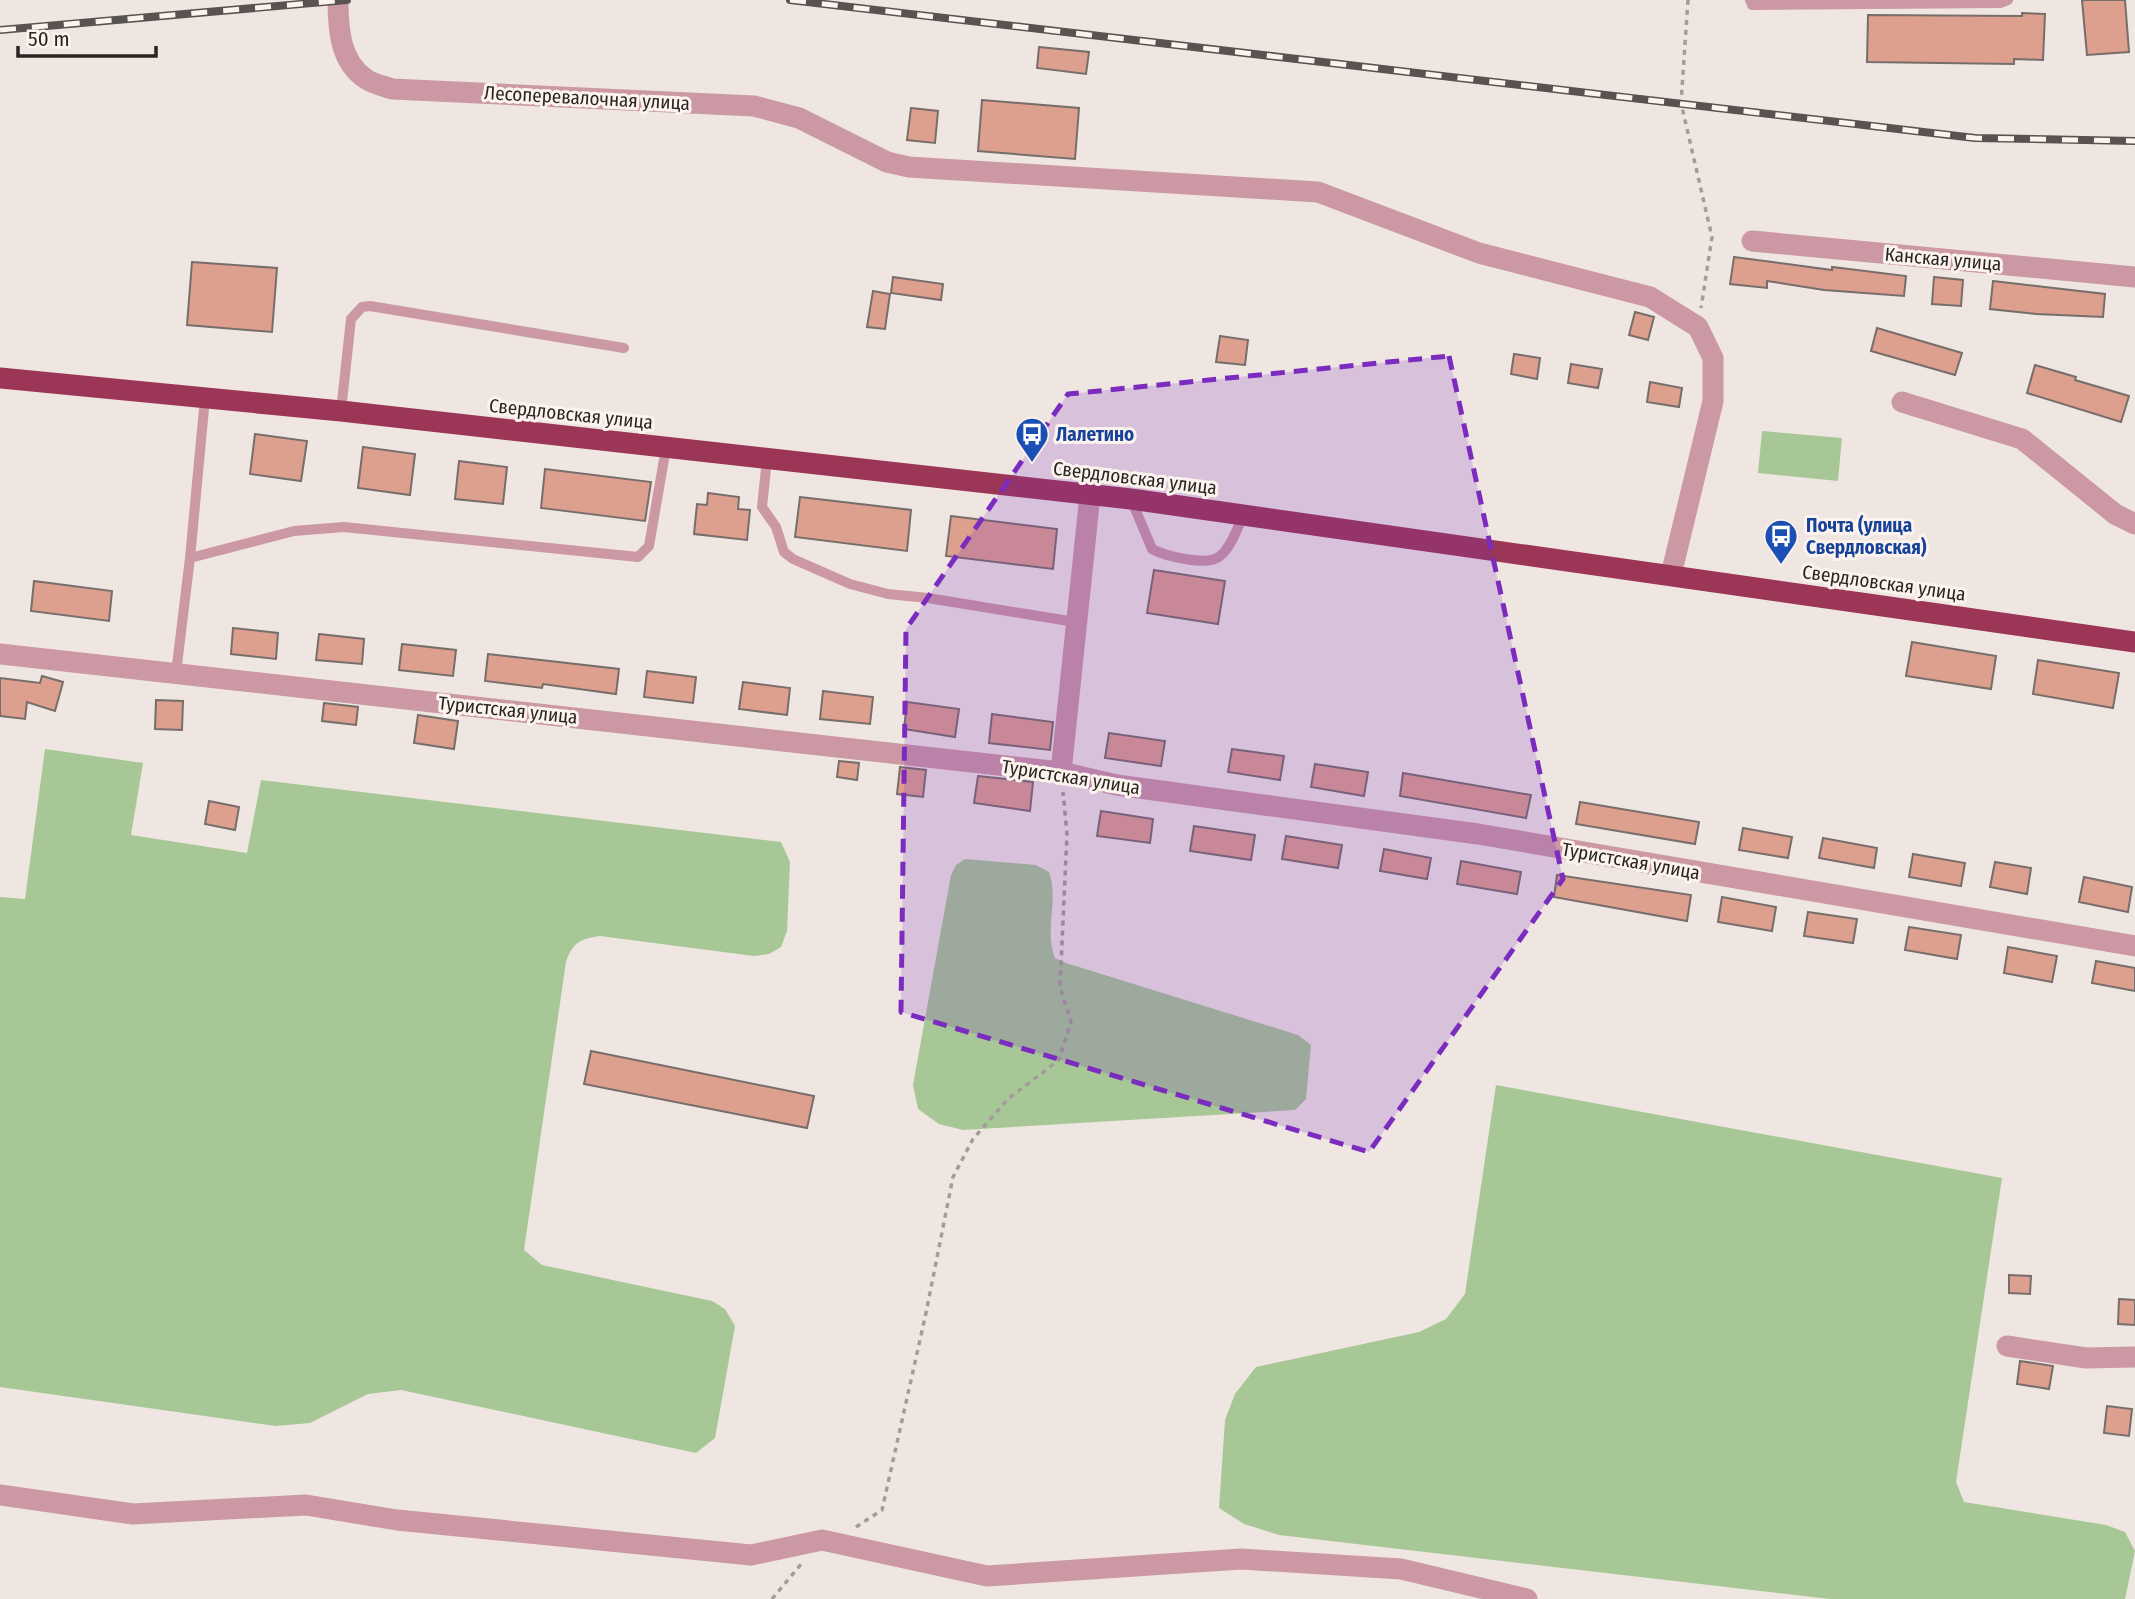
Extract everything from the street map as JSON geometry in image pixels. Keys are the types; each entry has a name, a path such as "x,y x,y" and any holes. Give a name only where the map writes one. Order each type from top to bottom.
{"highway":[{"name":"Свердловская улица","path":"0,378 341,411 1131,499 2135,642"}],"street":[{"name":"Лесоперевалочная улица","path":"338,0 338,24 347,60 367,80 392,89 754,106 799,118 887,162 909,167 1318,192 1479,253 1650,297 1698,327"},
{"name":"Канская улица","path":"1752,241 2135,277"},
{"path":"1671,575 1713,401 1713,358 1698,327"},
{"path":"1902,402 2022,439 2115,514 2135,524"},
{"path":"1061,772 1090,495"},
{"name":"Туристская улица","path":"0,654 1061,772 1117,785 1478,834 2135,946"},
{"path":"2007,1346 2087,1358 2135,1357"},
{"path":"0,1495 133,1514 306,1505 397,1520 751,1555 822,1540 987,1576 1241,1559 1401,1569 1527,1599"}],"lane":[{"path":"1750,0 1752,5 2001,3 2008,0"},
{"path":"341,411 351,319 362,307 370,306 624,348"},
{"path":"176,673 205,398"},
{"path":"190,558 294,531 344,527 638,557 649,546 666,448"},
{"path":"767,459 762,508 776,527 784,551 793,559 850,584 888,594 1075,622"},
{"path":"1131,499 1152,549 1165,556 1213,561 1222,555 1244,514"}],"path":[{"path":"1688,0 1681,103 1712,237 1698,327"},
{"path":"772,1599 822,1540 850,1530 882,1510 953,1177 973,1139 1008,1099 1059,1060 1072,1022 1060,986 1067,834 1061,772"}],"highlighted area":[{"path":"1449,356 1563,879 1369,1152 901,1012 906,629 1068,394"}],"green space":[{"path":"1762,431 1842,438 1838,481 1758,473"},
{"path":"45,749 143,763 131,835 247,853 261,780 781,842 790,862 787,931 781,947 769,954 754,956 600,936 582,940 571,950 566,962 524,1250 542,1265 712,1301 725,1309 735,1326 715,1438 696,1453 401,1390 368,1394 310,1423 276,1426 0,1387 0,897 25,899"},
{"path":"965,859 1036,865 1049,872 1053,893 1051,937 1055,958 1298,1035 1311,1045 1306,1099 1295,1110 963,1130 939,1124 918,1109 913,1085 951,875 956,865"},
{"path":"1496,1085 2002,1178 1956,1482 1964,1502 2106,1525 2125,1532 2135,1551 2125,1599 1830,1599 1279,1535 1244,1524 1219,1508 1225,1420 1235,1394 1256,1367 1419,1332 1446,1319 1465,1294"}],"building":[{"path":"2082,0 2125,0 2129,52 2087,55"},
{"path":"2022,13 2045,14 2043,60 2014,59 2014,64 1867,62 1868,15 2022,16"},
{"path":"1039,47 1089,52 1086,74 1037,68"},
{"path":"982,100 1079,108 1075,159 978,151"},
{"path":"911,108 938,111 935,143 907,140"},
{"path":"1734,257 1832,270 1832,267 1906,276 1904,296 1824,290 1767,281 1767,288 1730,284"},
{"path":"192,262 277,268 272,332 187,325"},
{"path":"893,277 943,284 941,300 891,293"},
{"path":"1934,277 1963,280 1961,306 1932,304"},
{"path":"1993,281 2105,294 2103,317 1990,309"},
{"path":"873,291 890,294 885,329 867,327"},
{"path":"1635,312 1654,317 1648,340 1629,335"},
{"path":"1877,328 1962,353 1955,375 1871,351"},
{"path":"1220,336 1248,340 1245,365 1216,362"},
{"path":"1514,354 1540,358 1537,379 1511,374"},
{"path":"1571,364 1602,369 1598,388 1568,383"},
{"path":"2035,365 2129,396 2121,422 2027,393"},
{"path":"1650,382 1682,388 1679,407 1647,402"},
{"path":"255,434 307,441 301,481 250,474"},
{"path":"363,447 415,454 410,495 358,488"},
{"path":"459,461 507,467 503,504 455,499"},
{"path":"545,469 651,482 645,521 541,508"},
{"path":"708,493 739,497 738,509 750,510 747,540 694,534 697,504 707,505"},
{"path":"800,497 911,510 907,551 795,537"},
{"path":"951,516 1057,529 1053,569 946,556"},
{"path":"1154,570 1225,581 1218,624 1147,613"},
{"path":"34,581 112,591 109,621 31,611"},
{"path":"233,628 278,633 276,659 231,654"},
{"path":"319,634 364,639 362,664 316,660"},
{"path":"1912,642 1996,656 1991,689 1906,676"},
{"path":"402,644 456,650 453,676 399,670"},
{"path":"488,654 619,669 616,694 543,684 542,688 485,681"},
{"path":"2038,660 2119,673 2113,708 2033,694"},
{"path":"647,671 696,677 693,703 644,697"},
{"path":"42,676 63,682 55,711 27,702 25,719 0,716 0,678 40,683"},
{"path":"743,682 790,688 787,715 739,709"},
{"path":"823,691 873,697 870,724 820,719"},
{"path":"156,700 183,701 182,730 155,729"},
{"path":"907,702 959,709 955,737 904,729"},
{"path":"324,703 358,707 356,725 322,721"},
{"path":"992,714 1053,722 1050,750 989,743"},
{"path":"418,715 458,721 454,749 414,743"},
{"path":"1109,733 1165,741 1161,766 1105,758"},
{"path":"1232,749 1284,756 1280,780 1228,772"},
{"path":"839,761 859,763 857,780 837,777"},
{"path":"1315,764 1368,772 1364,796 1311,787"},
{"path":"900,767 926,770 923,797 897,794"},
{"path":"1403,773 1531,795 1526,818 1400,796"},
{"path":"978,776 1033,782 1030,811 974,803"},
{"path":"209,801 239,807 235,830 205,824"},
{"path":"1580,802 1699,822 1695,844 1576,824"},
{"path":"1101,811 1153,819 1150,843 1097,836"},
{"path":"1194,826 1255,835 1251,860 1190,851"},
{"path":"1743,828 1792,837 1788,858 1739,850"},
{"path":"1286,836 1342,845 1338,868 1282,859"},
{"path":"1823,838 1877,848 1874,868 1819,858"},
{"path":"1384,849 1431,858 1427,879 1380,871"},
{"path":"1913,854 1965,863 1961,886 1909,877"},
{"path":"1461,861 1521,872 1517,894 1457,884"},
{"path":"1995,862 2031,868 2027,894 1990,887"},
{"path":"1557,875 1691,895 1687,921 1554,897"},
{"path":"2084,877 2132,887 2128,912 2079,902"},
{"path":"1722,897 1776,907 1772,931 1718,922"},
{"path":"1808,912 1857,919 1853,943 1804,936"},
{"path":"1909,927 1961,935 1957,959 1905,950"},
{"path":"2008,947 2057,956 2052,982 2004,973"},
{"path":"2096,961 2135,968 2135,991 2092,983"},
{"path":"591,1051 814,1096 807,1128 584,1084"},
{"path":"2009,1275 2031,1276 2030,1294 2009,1293"},
{"path":"2119,1299 2135,1300 2135,1325 2118,1324"},
{"path":"2020,1361 2053,1366 2049,1389 2017,1384"},
{"path":"2107,1406 2132,1409 2129,1436 2104,1433"}],"railway":[{"path":"0,30 347,0"},
{"path":"790,0 1975,138 2135,141"}],"place":[{"name":"Лалетино","path":"1032,464"},
{"name":"Почта (улица Свердловская)","path":"1781,566"}]}
